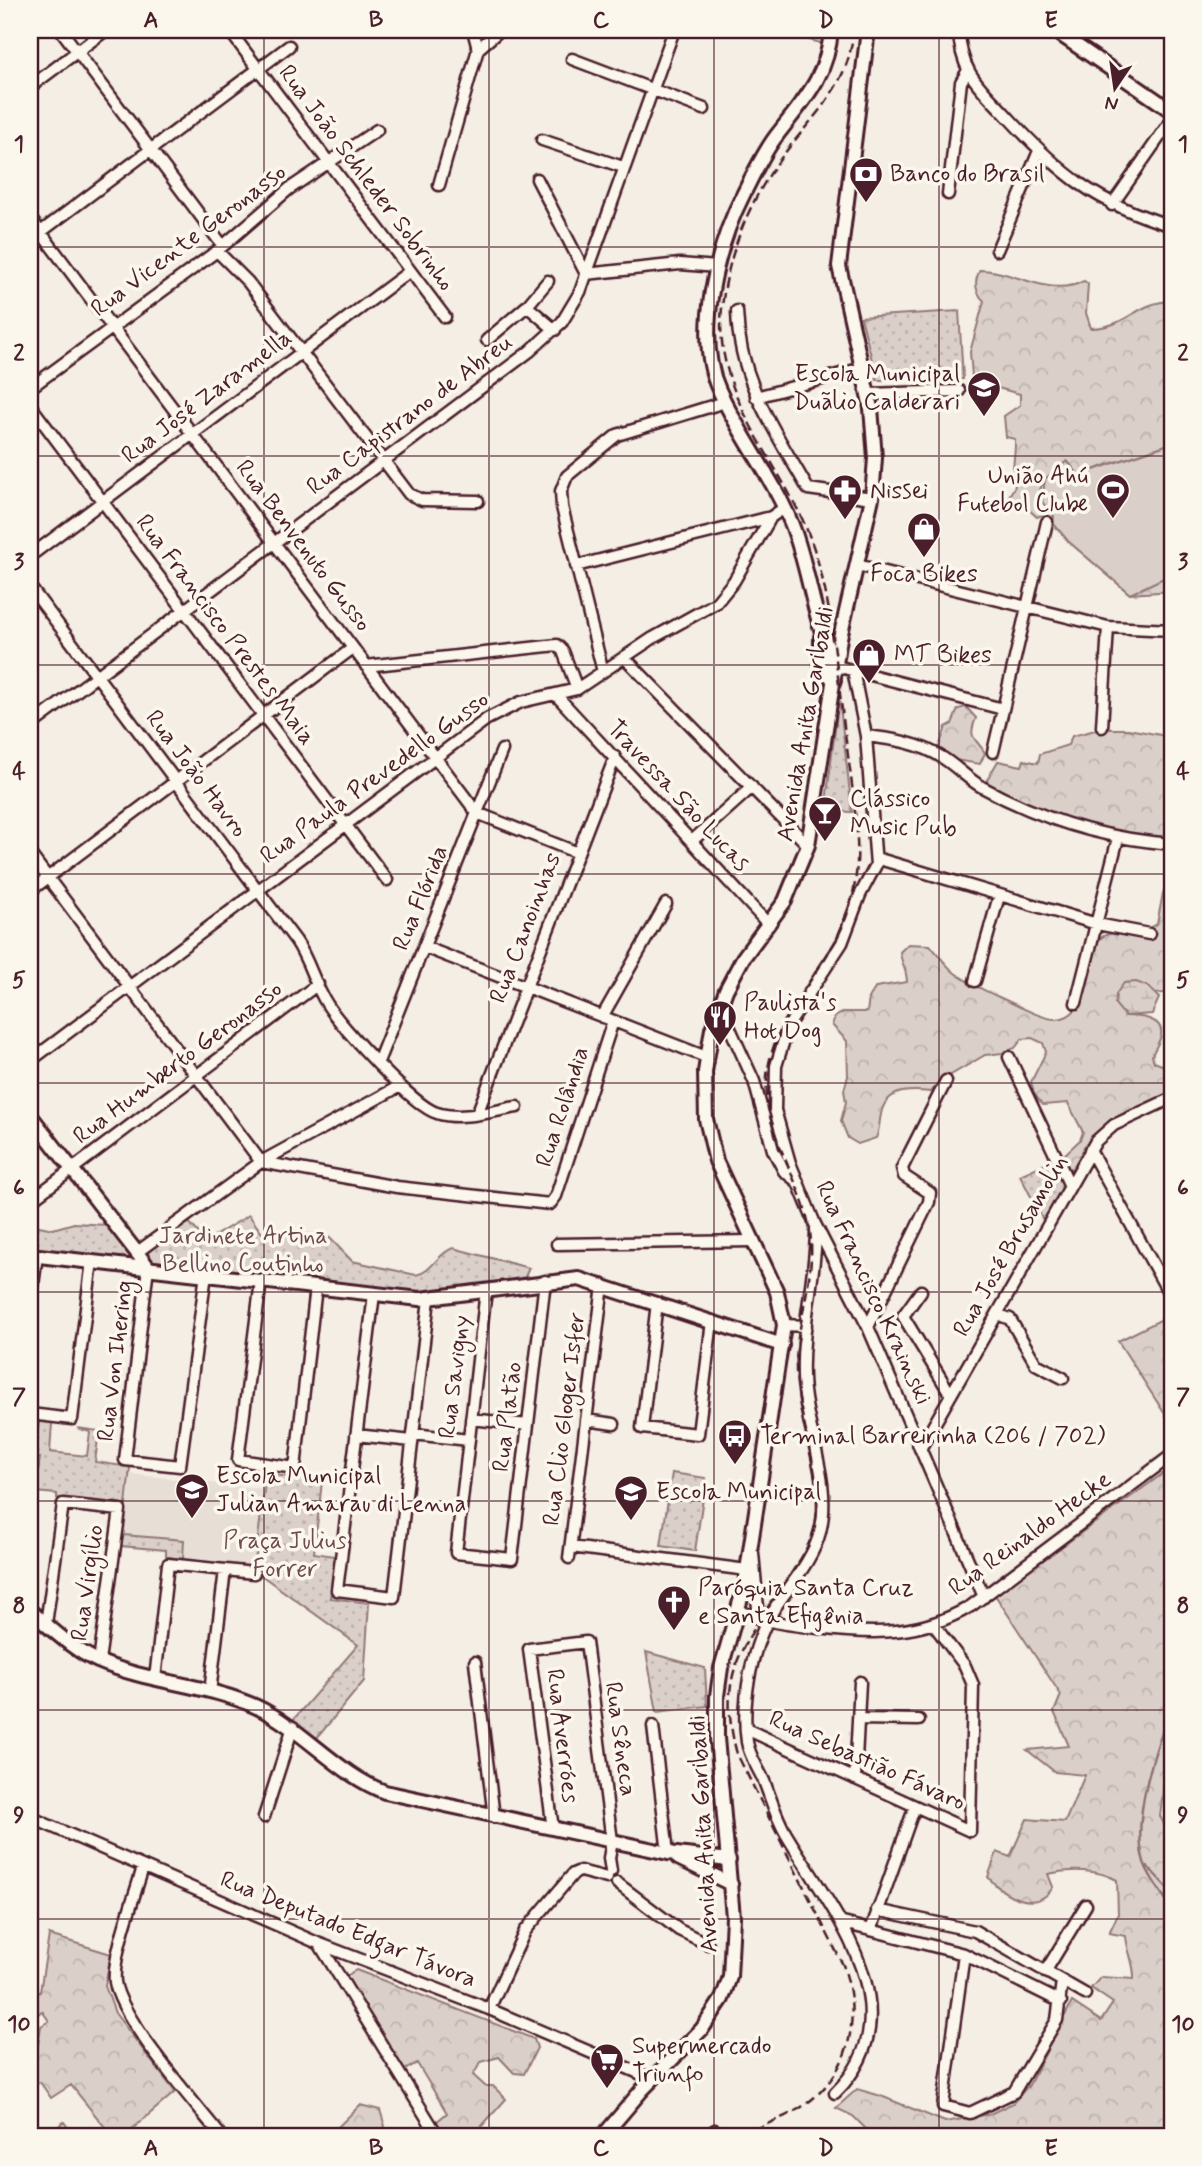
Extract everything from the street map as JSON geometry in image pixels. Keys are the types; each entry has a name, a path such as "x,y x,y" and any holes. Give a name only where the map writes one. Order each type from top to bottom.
{"main road":[{"path":"831,30 827,61 816,85 776,136 733,216 718,267 708,345 713,374 725,402 784,508 806,566 822,639 821,664 834,681"},
{"path":"762,161 824,88 834,62 838,30"},
{"name":"Avenida Anita Garibaldi","path":"603,2136 702,2029 722,1999 733,1960 731,1884 716,1712 721,1668 739,1611 747,1570 784,1325 777,1292 725,1185 711,1146 705,1102 706,1057 716,1016 737,967 769,925 792,887 808,845 840,638 872,498 875,447 869,394 839,266 868,30"},
{"path":"1054,30 1172,111"},
{"path":"822,639 833,643 840,638"},
{"path":"822,639 836,666"},
{"path":"30,1115 148,1267"},
{"path":"33,1255 429,1299 545,1281 579,1279 782,1345"},
{"path":"30,1611 83,1653 99,1661 244,1702 293,1727 377,1789 494,1817 668,1853 729,1860"},
{"path":"668,1853 731,1884"}],"street":[{"path":"61,30 151,149 220,249 409,494 418,499 478,500"},
{"path":"30,87 106,30"},
{"name":"Rua João Schleder Sobrinho","path":"229,30 444,317"},
{"path":"439,185 478,50 473,30"},
{"path":"478,50 500,30"},
{"name":"Rua Capistrano de Abreu","path":"30,726 555,330 575,303 674,30"},
{"path":"959,30 967,72 1060,171 1112,205 1172,226"},
{"path":"30,240 289,46"},
{"path":"572,59 704,109"},
{"path":"948,194 961,82 967,72"},
{"path":"1112,205 1172,120"},
{"name":"Rua Vicente Geronasso","path":"30,388 220,249 283,194 377,130"},
{"path":"542,139 623,167"},
{"path":"996,250 1039,151"},
{"path":"537,179 586,274 680,264 718,267"},
{"name":"Rua Benvenuto Gusso","path":"30,218 477,813"},
{"name":"Rua José Zaramella","path":"30,556 410,271"},
{"path":"487,340 527,306 548,282"},
{"path":"527,306 555,330"},
{"path":"737,311 742,360 756,397 808,489 872,498"},
{"path":"756,397 863,369"},
{"path":"869,394 960,391"},
{"path":"603,673 560,498 567,476 623,431 725,402"},
{"name":"Rua Francisco Prestes Maia","path":"30,405 387,880"},
{"path":"576,566 771,517 784,508"},
{"name":"Rua Paula Prevedello Gusso","path":"30,1061 435,758 510,705 577,689 624,657 716,603 734,581 771,517"},
{"path":"993,752 1048,522"},
{"path":"857,565 1108,626 1172,630"},
{"name":"Rua João Havro","path":"30,587 300,947 327,1005 400,1086 421,1105 438,1114 477,1114 517,1107"},
{"path":"1102,727 1108,626"},
{"path":"366,666 557,645 563,651 577,689"},
{"path":"30,891 353,648"},
{"path":"624,657 808,845"},
{"path":"836,666 1003,709"},
{"path":"798,1182 775,1110 774,1081 780,1049 795,1012 842,943 863,888 875,869 866,736 853,670"},
{"name":"Travessa São Lucas","path":"556,695 769,925"},
{"path":"866,736 919,746 942,758 982,787 1084,830 1118,838 1172,844"},
{"name":"Rua Flórida","path":"378,1062 502,750"},
{"name":"Rua Canoinhas","path":"477,1114 615,757"},
{"path":"692,841 752,788"},
{"path":"477,813 578,853"},
{"path":"1076,1003 1118,838"},
{"path":"30,854 261,1161"},
{"path":"876,858 1097,924 1149,933"},
{"path":"975,981 999,896"},
{"name":"Rua Rolândia","path":"602,1017 666,905"},
{"path":"424,947 706,1057"},
{"name":"Rua Humberto Geronasso","path":"30,1201 317,984"},
{"name":"Rua Francisco Krainski","path":"716,1016 729,1026 754,1081 773,1150 784,1171 798,1182 815,1224 868,1327 984,1597"},
{"name":"Rua Rolândia","path":"261,1161 397,1187 550,1203 556,1196 613,1021"},
{"path":"1009,1057 1070,1186"},
{"path":"868,1327 929,1202 929,1193 904,1176 902,1168 946,1082"},
{"path":"136,1253 261,1161 400,1086"},
{"name":"Rua José Brusamolin","path":"920,1449 1101,1134 1114,1125 1172,1098"},
{"path":"1090,1150 1171,1297"},
{"path":"763,1620 815,1546 822,1522 822,1492 803,1386 815,1224"},
{"path":"557,1244 752,1241"},
{"path":"30,1308 33,1255"},
{"path":"30,1414 72,1419 92,1261"},
{"name":"Rua Von Ihering","path":"148,1267 125,1460 180,1465 206,1274"},
{"path":"261,1281 238,1460 295,1468 316,1287"},
{"name":"Rua Platão","path":"456,1553 512,1559 545,1281"},
{"name":"Rua Clio Gloger Isfer","path":"569,1558 603,1285"},
{"name":"Rua Savigny","path":"456,1553 486,1290"},
{"path":"921,1291 903,1316 951,1395"},
{"path":"374,1294 337,1590 394,1597 429,1299"},
{"path":"657,1303 642,1428 698,1434 712,1321"},
{"path":"997,1314 1010,1319 1036,1364 1063,1378"},
{"path":"784,1325 806,1326"},
{"path":"471,1419 528,1425"},
{"path":"586,1420 614,1424"},
{"path":"356,1435 469,1440"},
{"name":"Rua Reinaldo Hecke","path":"739,1611 763,1620 870,1634 901,1633 934,1625 959,1614 984,1597 1172,1455"},
{"name":"Rua Virgílio","path":"46,1624 63,1504 120,1510 99,1661"},
{"path":"752,1540 763,1620 746,1729 749,1748 783,1828 843,1923 866,1983 869,2017 860,2062 835,2092"},
{"path":"570,1546 747,1570"},
{"path":"155,1679 168,1564 254,1573"},
{"path":"209,1692 225,1570"},
{"name":"Rua Sebastião Fávaro","path":"746,1729 970,1831 973,1685 965,1666 934,1625"},
{"name":"Rua Averróes","path":"553,1829 529,1649 586,1642"},
{"name":"Rua Sêneca","path":"586,1642 612,1841 609,1875"},
{"path":"475,1662 494,1817"},
{"path":"855,1779 860,1682"},
{"path":"858,1719 919,1720"},
{"path":"653,1726 668,1853"},
{"path":"264,1817 293,1727"},
{"path":"871,1930 915,1806"},
{"name":"Rua Deputado Edgar Távora","path":"30,1817 320,1944 488,2009 653,2079"},
{"path":"143,1867 117,1960 117,1992 141,2032 221,2136"},
{"path":"488,2009 525,1931 573,1874 580,1871 609,1875 679,1930 708,1944"},
{"path":"1045,1972 1086,1905"},
{"path":"877,1910 975,1931 1085,1994"},
{"path":"843,1923 964,1954 1061,2002"},
{"path":"320,1944 438,2136"},
{"path":"964,1954 943,2106 970,2113 1014,2092 1054,2025 1061,2002 1062,1981"},
{"path":"30,2127 35,2136"}],"shaded area":[{"name":"Escola Municipal Julian Amarau di Lenna","path":"130,1474 264,1489 254,1567 183,1559 184,1540 123,1535"}],"green space":[{"path":"787,30 827,30 827,45 786,33"},
{"path":"980,270 1058,287 1084,281 1088,284 1086,313 1091,328 1114,324 1159,302 1172,301 1172,443 1078,475 1068,462 1052,474 1040,489 1042,515 1037,517 1027,508 1008,505 1006,501 1015,486 1015,439 1006,437 1004,416 1020,405 1020,394 983,384 972,376 970,352 984,301 976,286"},
{"path":"959,311 963,379 877,380 861,317"},
{"name":"União Ahú Futebol Clube","path":"1172,443 1172,574 1130,594 1068,541 1053,523 1054,516 1042,502 1045,479 1067,461 1079,475"},
{"path":"1053,523 1172,571 1172,591 1130,594 1068,541"},
{"path":"839,697 852,812 825,811"},
{"path":"966,707 976,718 973,735 985,753 980,764 955,760 938,750 946,727 952,724 958,709"},
{"path":"1099,729 1128,729 1172,737 1172,841 1062,822 990,789 987,780 998,761 1022,766 1024,760 1038,763 1040,754 1068,745 1072,736"},
{"path":"1172,874 1172,965 1166,972 1172,992 1156,994 1147,986 1125,1016 1136,1016 1158,1024 1161,1035 1152,1056 1154,1062 1172,1069 1172,1093 1136,1108 1110,1123 1098,1134 1079,1163 1067,1170 1062,1157 1080,1140 1083,1132 1068,1103 1043,1105 1034,1094 1031,1082 1046,1052 1043,1043 1032,1038 1022,1039 1015,1048 985,1055 939,1082 931,1092 909,1091 896,1094 885,1103 876,1138 858,1144 848,1138 841,1121 848,1076 847,1041 832,1025 835,1017 844,1012 867,1012 869,998 876,987 907,982 900,952 908,944 930,945 955,973 1025,1010 1050,1018 1066,1017 1079,1004 1096,944 1101,938 1112,933 1143,930 1157,924 1163,893"},
{"path":"1136,982 1147,986 1159,998 1152,1014 1125,1016 1115,1004 1116,994 1124,983"},
{"path":"1051,1161 1064,1186 1044,1222 1020,1175"},
{"name":"Jardinete Artina Bellino Coutinho","path":"249,1215 264,1236 320,1234 330,1238 352,1261 416,1275 453,1248 529,1268 524,1279 426,1295 151,1264 142,1253 187,1220 206,1241"},
{"name":"Jardinete Artina Bellino Coutinho","path":"74,1223 107,1225 135,1262 30,1251 30,1224 53,1229"},
{"path":"1172,1314 1172,1425 1118,1341"},
{"path":"39,1421 52,1423 50,1452 87,1456 90,1432 77,1428 99,1431 95,1462 130,1467 126,1505 57,1498 57,1494 35,1492 40,1458 30,1457 30,1454 35,1454"},
{"path":"1172,1467 1172,1744 1168,1752 1160,1816 1172,1840 1172,2136 873,2136 853,2116 836,2108 857,2089 945,2122 990,2114 1013,2103 1029,2085 1072,2002 1101,2021 1113,2003 1091,1988 1101,1977 1134,1979 1126,1936 1109,1933 1118,1914 1117,1880 1083,1871 1048,1874 1053,1887 1038,1900 1030,1901 1011,1896 988,1877 997,1852 1010,1857 1027,1819 1065,1822 1085,1775 1055,1772 1027,1750 1069,1746 1054,1712 1061,1695 995,1595"},
{"path":"672,1473 706,1478 695,1551 661,1546"},
{"name":"Praça Julius Forrer","path":"266,1474 322,1481 314,1553 335,1556 330,1598 369,1603 364,1681 317,1738 292,1721 358,1645 254,1570"},
{"path":"123,1535 184,1540 183,1559 166,1557 166,1550 121,1546"},
{"path":"646,1652 705,1668 707,1706 657,1712"},
{"path":"49,1935 111,1954 105,1986 115,2013 175,2092 131,2130 131,2136 100,2136 109,2132 71,2085 51,2098 40,2082 30,2088 30,2056 37,2051 41,2026 49,2021 42,2011 30,2020 30,1991 40,1992"},
{"path":"356,1970 534,2039 537,2048 524,2074 514,2073 499,2057 481,2062 473,2075 485,2086 493,2086 506,2099 473,2136 443,2136 435,2123 447,2113 417,2063 403,2071 345,1977"},
{"path":"360,2105 380,2110 385,2126 380,2134 329,2136"},
{"path":"64,2122 74,2136 45,2136"}],"waterway":[{"path":"1172,1707 1152,1762 1140,1826 1144,1862 1172,1910"},
{"path":"1148,1867 1172,1893"}],"railway":[{"path":"740,2136 788,2115 813,2098 828,2083 839,2066 847,2048 851,2028 852,2008 843,1965 737,1754 731,1723 730,1697 740,1654 805,1551 816,1519 816,1480 800,1403 796,1364 809,1277 811,1243 798,1188 775,1135 767,1097 767,1076 776,1039 784,1023 840,933 853,894 857,853 855,807 834,648 819,566 801,516 739,402 728,373 722,341 722,308 728,272 746,219 772,171 835,88 844,71 853,30"}],"place":[{"name":"Banco do Brasil","path":"866,204"},
{"name":"Escola Municipal Duãlio Calderari","path":"984,418"},
{"name":"União Ahú Futebol Clube","path":"1113,520"},
{"name":"Nissei","path":"845,521"},
{"name":"Foca Bikes","path":"924,559"},
{"name":"MT Bikes","path":"869,685"},
{"name":"Clássico Music Pub","path":"825,843"},
{"name":"Paulista's Hot Dog","path":"720,1047"},
{"name":"Terminal Barreirinha (206 / 702)","path":"735,1466"},
{"name":"Escola Municipal Julian Amarau di Lenna","path":"192,1520"},
{"name":"Escola Municipal","path":"631,1522"},
{"name":"Paróquia Santa Cruz e Santa Efigênia","path":"674,1632"},
{"name":"Supermercado Triunfo","path":"607,2090"}]}
